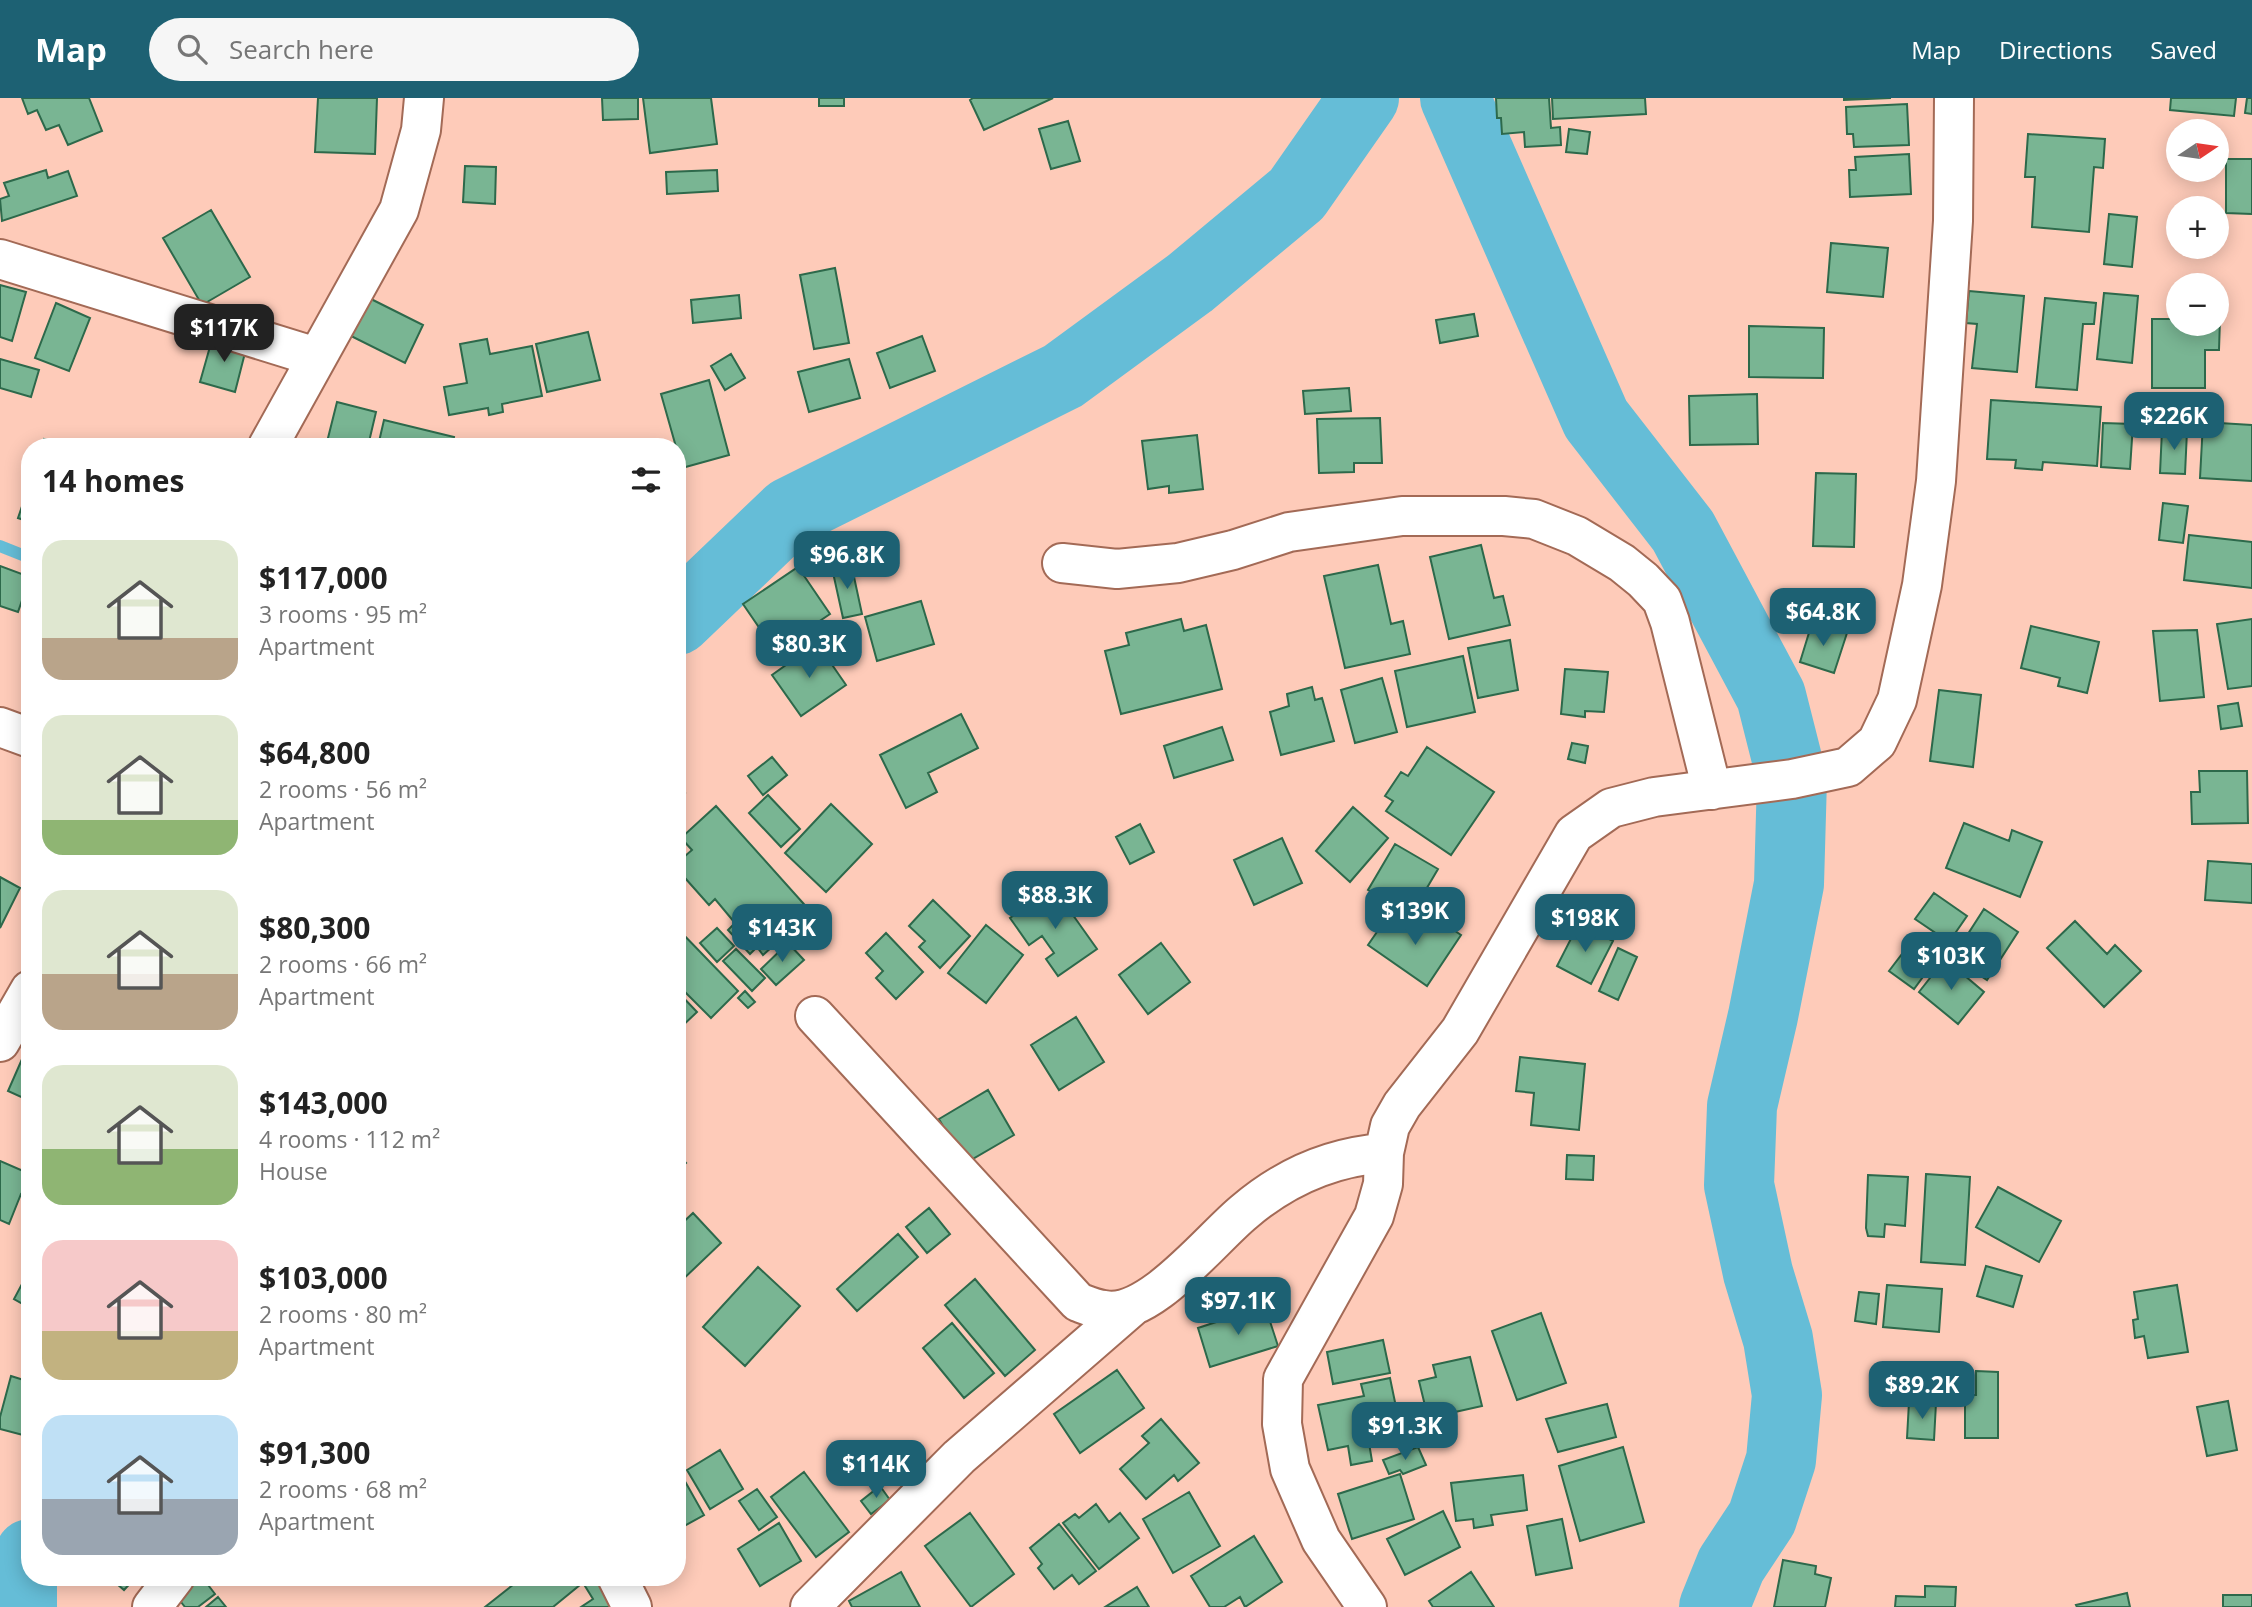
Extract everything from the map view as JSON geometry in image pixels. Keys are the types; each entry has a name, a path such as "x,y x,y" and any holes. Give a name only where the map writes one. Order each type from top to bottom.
{"street":[{"path":"272,438 399,210 421,130 424,98"},
{"path":"1367,1607 1321,1540 1290,1469 1282,1424 1283,1379 1374,1216 1383,1184 1384,1153 1390,1126 1402,1105 1460,1031 1574,834 1611,808 1654,797 1792,779 1848,767 1877,742 1897,700 1922,586 1936,481 1953,221 1954,98"},
{"path":"0,259 316,357"},
{"path":"1062,563 1117,569 1178,563 1233,550 1289,532 1402,516 1504,516 1534,519 1577,536 1622,563 1662,600 1670,622 1712,790"},
{"path":"0,727 21,735"},
{"path":"0,1042 21,1006"},
{"path":"815,1016 1078,1302 1106,1311 1133,1306"},
{"path":"810,1607 959,1457 1133,1306 1162,1290 1245,1211 1306,1171 1357,1155 1384,1153"},
{"path":"152,1607 168,1586"},
{"path":"622,1586 632,1607"}],"building":[{"path":"22,98 89,98 102,131 68,145 59,125 46,130 37,110 28,114"},
{"path":"318,98 377,98 375,154 315,152"},
{"path":"602,98 638,98 638,119 603,120"},
{"path":"643,98 711,98 717,144 650,153"},
{"path":"819,98 844,98 844,106 819,106"},
{"path":"1053,98 984,130 970,100"},
{"path":"1496,98 1549,98 1551,128 1560,127 1561,145 1525,147 1524,132 1502,134 1501,118 1497,118"},
{"path":"1552,98 1645,98 1646,114 1553,119"},
{"path":"1844,98 1891,98 1844,100"},
{"path":"2171,98 2236,98 2234,116 2170,110"},
{"path":"2247,98 2252,98 2252,114 2245,113"},
{"path":"1907,104 1909,145 1854,147 1853,134 1847,134 1846,107"},
{"path":"1068,121 1080,161 1051,169 1039,129"},
{"path":"1569,129 1590,132 1587,154 1566,152"},
{"path":"2028,134 2105,139 2103,168 2094,167 2089,232 2032,227 2035,177 2025,177"},
{"path":"1909,154 1911,194 1850,197 1849,170 1856,170 1855,157"},
{"path":"2230,159 2252,159 2252,214 2229,213 2229,196 2226,196 2226,182 2230,182"},
{"path":"465,166 496,167 495,204 463,202"},
{"path":"46,170 48,178 68,171 77,196 2,221 0,199 9,196 4,183"},
{"path":"717,170 718,191 667,194 666,172"},
{"path":"211,210 250,277 202,305 163,238"},
{"path":"2109,214 2137,217 2132,267 2104,264"},
{"path":"1831,243 1888,248 1883,297 1827,292"},
{"path":"835,268 849,343 814,349 800,275"},
{"path":"0,285 26,292 12,341 0,337"},
{"path":"1969,291 2024,296 2017,372 1972,368 1977,324 1966,323"},
{"path":"2104,293 2138,296 2132,363 2097,359"},
{"path":"739,295 741,318 693,323 691,300"},
{"path":"365,296 423,325 405,363 347,334"},
{"path":"2045,298 2096,303 2094,324 2083,324 2077,390 2036,387"},
{"path":"56,303 90,318 69,371 35,358"},
{"path":"1474,314 1478,336 1440,343 1436,320"},
{"path":"2152,319 2166,319 2166,336 2219,336 2219,350 2205,350 2205,388 2152,388"},
{"path":"1749,326 1824,328 1823,378 1749,377"},
{"path":"588,332 600,380 547,392 536,344"},
{"path":"213,336 247,345 235,392 200,382"},
{"path":"922,336 935,371 890,388 877,353"},
{"path":"487,339 490,354 532,346 542,396 502,404 503,412 489,415 488,408 449,415 444,387 467,383 460,344"},
{"path":"731,354 745,378 725,390 711,366"},
{"path":"0,359 39,370 31,397 0,388"},
{"path":"849,359 860,398 809,412 798,372"},
{"path":"709,380 729,455 686,467 686,438 673,438 661,394"},
{"path":"1349,388 1351,411 1305,414 1303,391"},
{"path":"1757,394 1758,444 1690,445 1689,396"},
{"path":"1991,400 2101,407 2097,466 2043,462 2042,470 2015,468 2016,460 1987,459"},
{"path":"337,402 376,412 370,438 328,438"},
{"path":"1380,418 1382,463 1354,463 1354,472 1319,473 1317,419"},
{"path":"384,420 454,437 454,438 380,438"},
{"path":"2203,422 2252,425 2252,481 2200,478"},
{"path":"2103,423 2133,424 2130,469 2101,467"},
{"path":"2162,430 2187,431 2185,474 2160,473"},
{"path":"1197,435 1203,489 1169,493 1169,486 1148,489 1142,441"},
{"path":"1816,473 1856,474 1854,547 1813,546"},
{"path":"2163,503 2188,506 2183,543 2159,540"},
{"path":"2189,535 2252,542 2252,588 2184,580"},
{"path":"1481,545 1494,598 1503,596 1510,625 1449,639 1430,557"},
{"path":"851,563 862,614 843,618 832,568"},
{"path":"1378,565 1391,624 1403,621 1410,654 1345,668 1324,576"},
{"path":"0,566 21,574 21,603 18,612 0,606"},
{"path":"798,567 830,614 775,651 743,604"},
{"path":"921,601 934,644 877,661 865,617"},
{"path":"1181,619 1184,631 1206,625 1222,689 1121,714 1105,651 1129,645 1126,633"},
{"path":"2252,619 2252,686 2228,689 2217,624"},
{"path":"1812,623 1847,633 1834,673 1800,662"},
{"path":"2031,626 2099,642 2087,693 2058,686 2060,678 2021,668"},
{"path":"2197,630 2204,697 2160,701 2153,631"},
{"path":"1510,640 1518,690 1478,698 1468,648"},
{"path":"817,643 846,685 801,716 772,675"},
{"path":"1463,656 1475,712 1407,727 1395,671"},
{"path":"1565,669 1608,672 1604,712 1585,711 1585,717 1561,714"},
{"path":"1382,678 1397,732 1355,743 1341,690"},
{"path":"1312,687 1315,700 1322,698 1334,741 1281,755 1270,712 1289,706 1287,694"},
{"path":"1939,690 1981,695 1973,767 1930,761"},
{"path":"2238,703 2242,726 2221,729 2218,706"},
{"path":"961,714 978,748 928,773 937,792 906,808 880,755"},
{"path":"1222,727 1233,760 1174,778 1164,746"},
{"path":"1572,743 1588,746 1585,763 1568,759"},
{"path":"1427,747 1494,792 1451,855 1386,811 1393,801 1385,796 1401,772 1408,776"},
{"path":"772,757 787,775 763,795 748,776"},
{"path":"2199,771 2247,771 2248,823 2192,824 2191,792 2200,792"},
{"path":"768,795 800,829 781,847 749,813"},
{"path":"831,804 872,844 826,892 785,853"},
{"path":"716,806 811,912 763,955 757,947 750,954 728,930 735,923 715,899 709,905 686,879 686,855 692,850 686,843 686,833"},
{"path":"1353,807 1388,838 1350,882 1316,851"},
{"path":"1964,823 2009,841 2012,830 2042,842 2020,897 1946,868"},
{"path":"1140,824 1154,852 1130,864 1116,837"},
{"path":"1282,838 1302,883 1254,905 1234,860"},
{"path":"1395,844 1438,869 1411,915 1368,890"},
{"path":"2208,861 2252,864 2252,903 2205,900"},
{"path":"0,877 20,888 0,928"},
{"path":"1053,887 1097,949 1058,976 1046,959 1054,953 1042,936 1029,945 1010,918"},
{"path":"1934,893 1967,916 1949,942 1915,919"},
{"path":"933,900 970,936 940,968 919,947 925,941 909,926"},
{"path":"1984,909 2018,932 1987,980 1966,966 1970,960 1957,951"},
{"path":"1388,916 1411,931 1417,922 1429,931 1437,919 1461,935 1427,986 1368,945"},
{"path":"2075,921 2107,954 2115,945 2141,971 2104,1007 2047,948"},
{"path":"1579,923 1613,941 1591,984 1557,966"},
{"path":"986,925 1023,955 986,1003 948,973"},
{"path":"717,928 734,946 717,962 700,943"},
{"path":"886,933 923,972 896,999 876,978 883,971 866,953"},
{"path":"686,937 738,991 711,1018 686,993"},
{"path":"1915,937 1939,955 1914,989 1889,971"},
{"path":"788,943 804,960 776,985 761,969"},
{"path":"1161,943 1190,982 1148,1014 1119,975"},
{"path":"1618,948 1637,957 1618,1000 1599,991"},
{"path":"736,949 765,978 752,991 723,961"},
{"path":"1945,959 1984,992 1958,1024 1919,992"},
{"path":"745,991 755,1002 748,1008 738,998"},
{"path":"686,1000 697,1012 686,1022"},
{"path":"1076,1017 1104,1062 1059,1090 1031,1045"},
{"path":"1520,1057 1585,1064 1579,1130 1531,1125 1534,1093 1516,1091"},
{"path":"21,1061 21,1097 8,1091"},
{"path":"988,1090 1014,1135 964,1164 939,1119"},
{"path":"1567,1155 1594,1156 1593,1180 1566,1179"},
{"path":"0,1161 21,1170 21,1194 9,1224 0,1220"},
{"path":"1926,1174 1970,1177 1965,1265 1921,1262"},
{"path":"1868,1175 1908,1177 1905,1226 1885,1224 1884,1237 1868,1236"},
{"path":"1998,1187 2061,1221 2039,1262 1976,1227"},
{"path":"929,1208 950,1234 927,1253 906,1227"},
{"path":"693,1213 721,1243 686,1276 686,1220"},
{"path":"898,1234 918,1257 857,1311 837,1289"},
{"path":"1986,1266 2022,1276 2013,1307 1977,1296"},
{"path":"758,1267 800,1306 745,1366 703,1327"},
{"path":"975,1279 1035,1350 1005,1376 945,1305"},
{"path":"1887,1285 1942,1289 1939,1332 1883,1327"},
{"path":"2177,1285 2188,1352 2148,1358 2144,1336 2135,1338 2133,1320 2138,1319 2134,1292"},
{"path":"21,1286 21,1303 14,1299"},
{"path":"1859,1292 1879,1294 1876,1324 1855,1321"},
{"path":"1265,1306 1278,1346 1210,1367 1198,1328"},
{"path":"1541,1313 1566,1383 1517,1400 1492,1331"},
{"path":"952,1323 994,1373 964,1398 923,1348"},
{"path":"1383,1340 1390,1373 1333,1384 1327,1352"},
{"path":"1470,1357 1482,1406 1428,1418 1419,1381 1436,1377 1433,1365"},
{"path":"1117,1370 1144,1408 1080,1453 1054,1414"},
{"path":"1976,1371 1998,1372 1998,1438 1965,1438 1965,1395 1976,1395"},
{"path":"11,1376 21,1379 21,1434 0,1429 0,1417"},
{"path":"1390,1378 1402,1436 1369,1443 1372,1461 1351,1465 1348,1446 1328,1450 1318,1405 1364,1396 1361,1384"},
{"path":"2228,1401 2237,1450 2207,1456 2197,1407"},
{"path":"1909,1402 1936,1403 1934,1440 1907,1438"},
{"path":"1607,1404 1616,1437 1558,1452 1546,1419"},
{"path":"1161,1419 1199,1463 1178,1481 1174,1475 1146,1499 1120,1469 1149,1443 1142,1436"},
{"path":"1418,1447 1426,1465 1403,1474 1400,1470 1389,1474 1383,1460"},
{"path":"1623,1447 1644,1522 1580,1541 1559,1466"},
{"path":"720,1450 743,1489 710,1509 687,1470"},
{"path":"804,1472 849,1532 816,1557 771,1497"},
{"path":"1400,1474 1414,1519 1352,1539 1338,1494"},
{"path":"1523,1475 1527,1510 1491,1515 1493,1525 1474,1528 1473,1519 1456,1521 1451,1483"},
{"path":"686,1483 704,1515 686,1525"},
{"path":"880,1486 890,1500 871,1514 861,1501"},
{"path":"757,1489 777,1517 759,1530 739,1501"},
{"path":"1189,1492 1220,1546 1173,1573 1143,1519"},
{"path":"1096,1504 1109,1522 1120,1513 1139,1538 1099,1569 1063,1523 1075,1514 1079,1518"},
{"path":"1443,1511 1460,1547 1405,1575 1387,1539"},
{"path":"970,1513 1014,1574 971,1607 925,1546"},
{"path":"1562,1519 1572,1568 1536,1575 1527,1526"},
{"path":"779,1523 801,1561 760,1586 738,1549"},
{"path":"1059,1524 1096,1571 1079,1584 1072,1575 1054,1589 1038,1568 1042,1564 1030,1548"},
{"path":"1254,1536 1282,1582 1245,1607 1240,1597 1224,1607 1210,1607 1191,1576"},
{"path":"1783,1560 1816,1566 1815,1574 1831,1578 1825,1607 1774,1607"},
{"path":"901,1572 920,1607 852,1607 849,1601"},
{"path":"1471,1572 1494,1607 1433,1607 1429,1601"},
{"path":"191,1586 209,1586 215,1594 198,1607 185,1607 177,1597"},
{"path":"512,1586 579,1586 553,1607 485,1607"},
{"path":"585,1586 604,1586 617,1607 581,1607 593,1599"},
{"path":"1925,1586 1956,1587 1955,1607 1895,1607 1896,1596 1925,1597"},
{"path":"1137,1587 1149,1607 1105,1607"},
{"path":"2127,1593 2130,1607 2076,1605"},
{"path":"2223,1595 2252,1595 2252,1607 2223,1607"},
{"path":"218,1597 226,1607 206,1607"}],"waterway":[{"path":"686,611 790,512 1063,376 1190,283 1297,194 1364,98"},
{"path":"1455,98 1596,419 1683,531 1771,696 1792,779 1789,884 1742,1106 1739,1185 1758,1273 1778,1339 1787,1395 1781,1460 1762,1518 1731,1565 1714,1607"},
{"path":"0,546 21,554"},
{"path":"22,1586 22,1607"}]}
